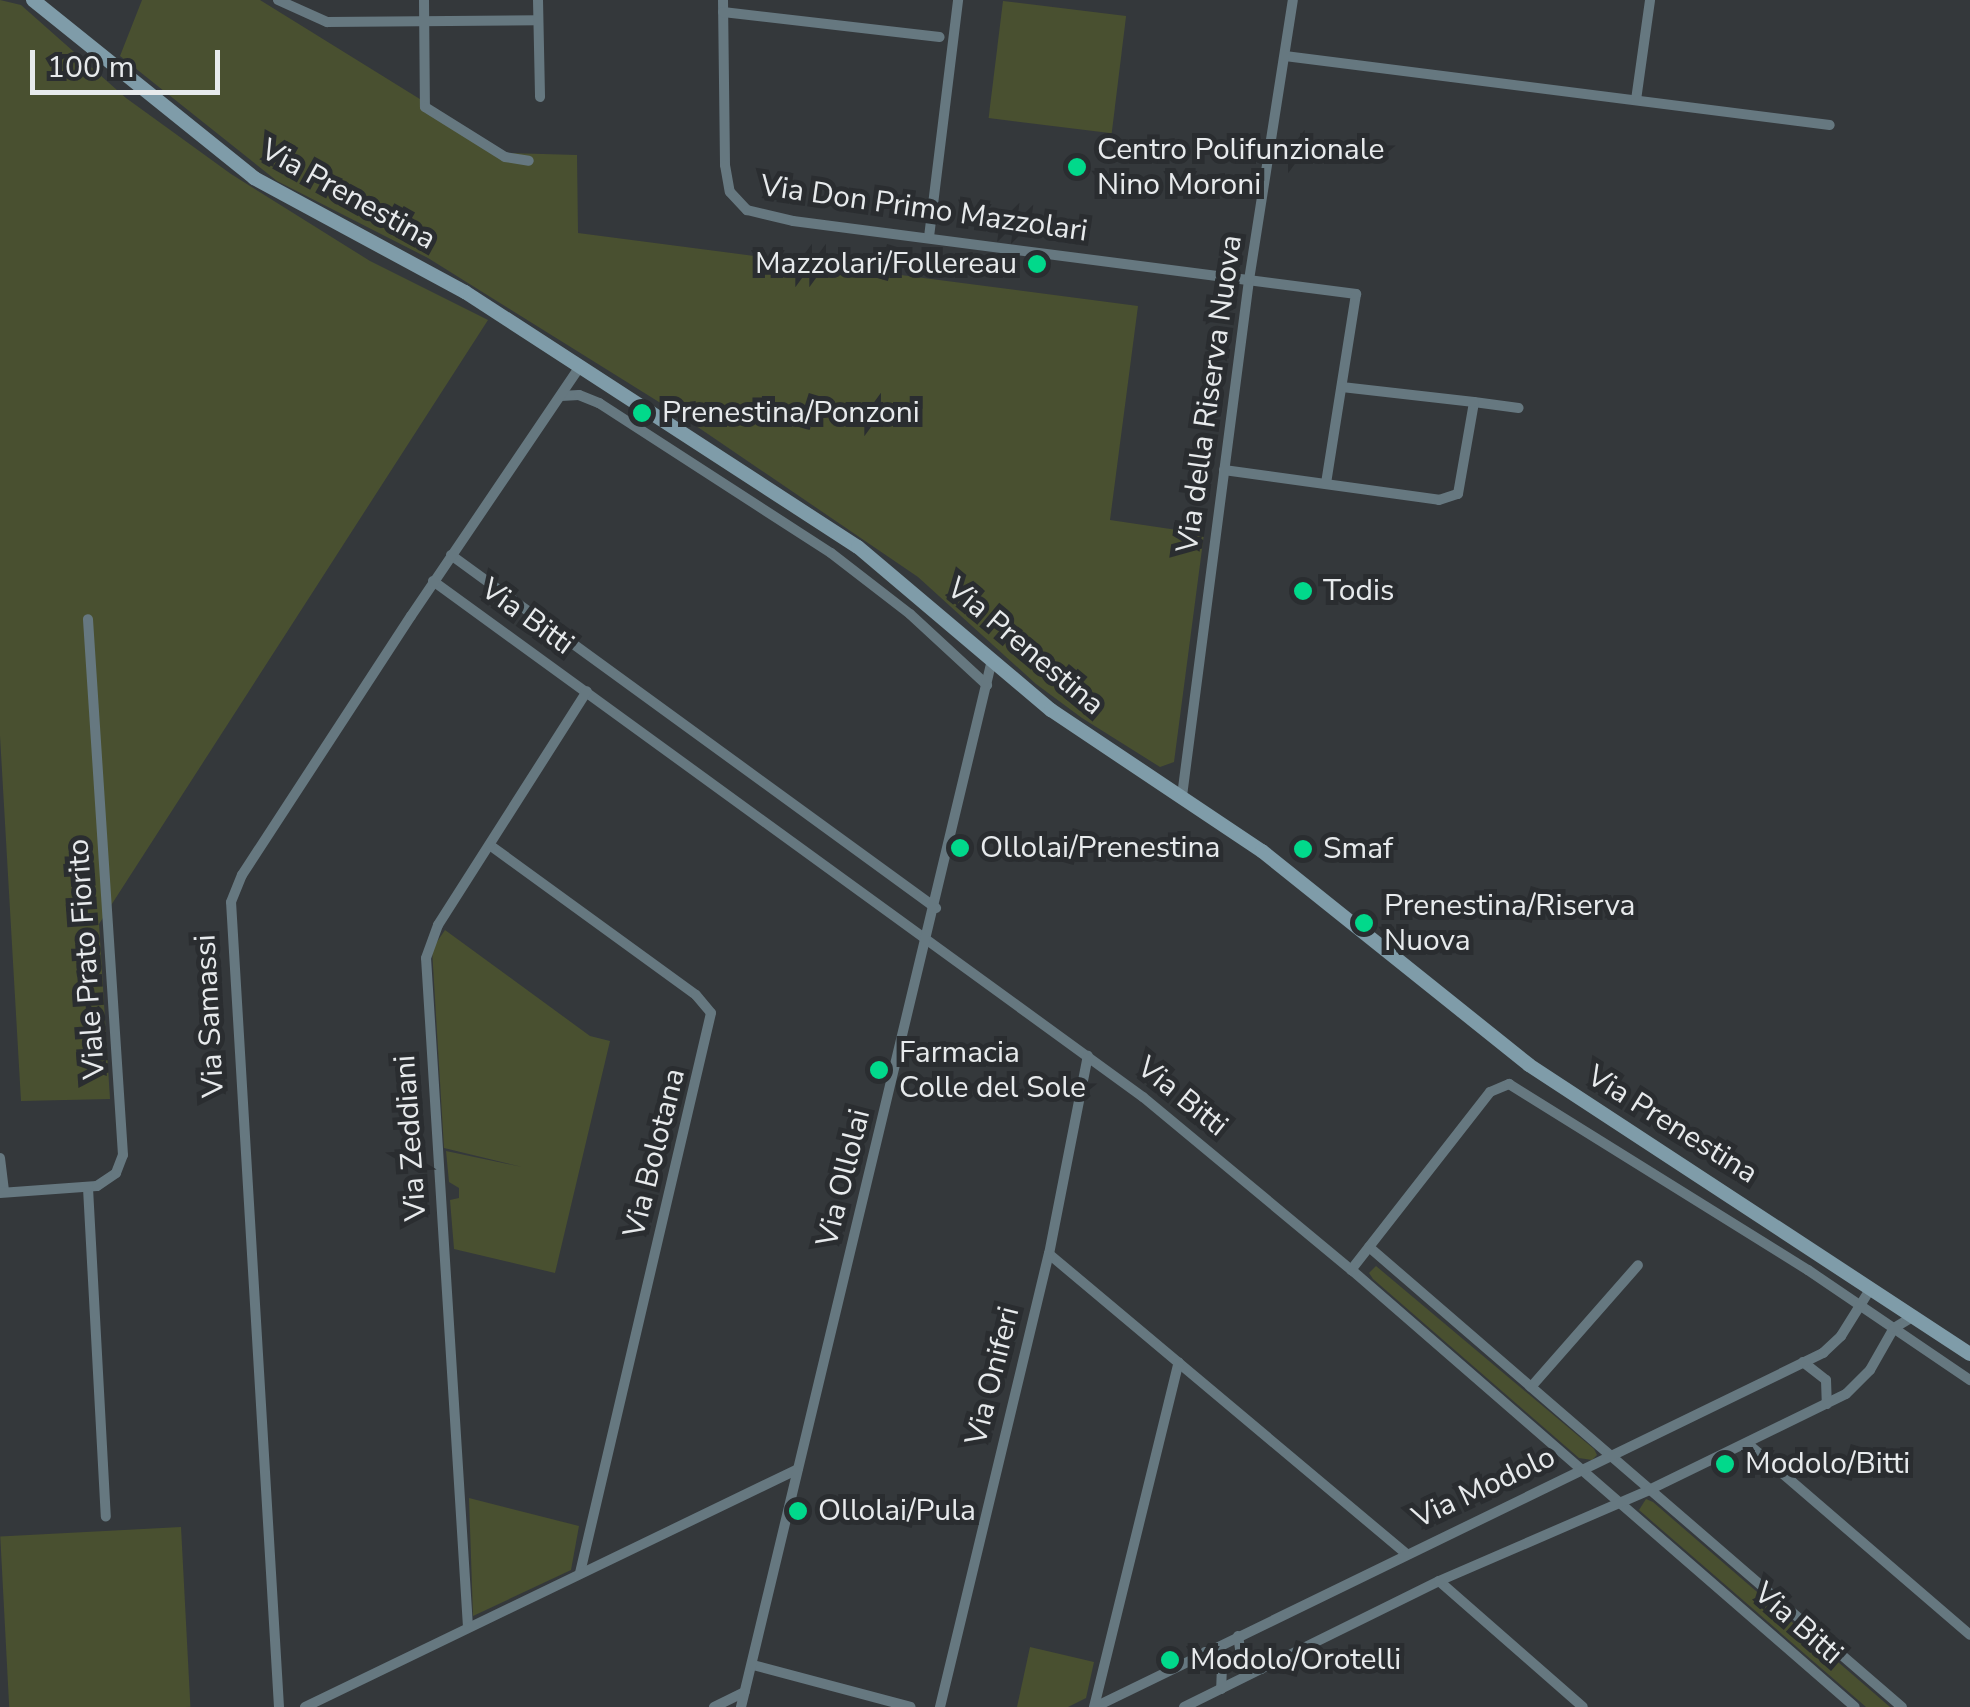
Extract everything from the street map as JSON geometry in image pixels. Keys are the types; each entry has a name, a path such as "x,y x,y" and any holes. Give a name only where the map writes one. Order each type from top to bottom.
{"main road":[{"name":"Via Prenestina","path":"33,0 261,183 438,276 858,547 1057,714 1303,882 1529,1065 1970,1354"}],"street":[{"path":"278,0 327,22 538,20"},
{"path":"424,0 425,107 505,157 529,161"},
{"path":"538,0 540,97"},
{"path":"929,238 958,0"},
{"name":"Via della Riserva Nuova","path":"1182,796 1249,280 1293,0"},
{"path":"1636,100 1650,0"},
{"path":"723,6 940,38"},
{"name":"Via Don Primo Mazzolari","path":"723,6 725,165 730,192 738,203 779,219 1356,294 1342,387"},
{"path":"1284,56 1830,125"},
{"name":"Via Samassi","path":"279,1707 231,902 242,876 433,581 580,366"},
{"path":"1326,484 1342,387 1519,408"},
{"path":"561,396 584,396 599,403 831,553 910,614 987,685"},
{"path":"1224,470 1440,500 1456,496 1463,481 1474,402"},
{"name":"Via Bitti","path":"451,555 936,908"},
{"name":"Via Bitti","path":"433,581 1088,1056 1351,1270 1855,1707"},
{"name":"Viale Prato Fiorito","path":"88,619 124,1138 116,1174 88,1188"},
{"name":"Via Ollolai","path":"742,1707 929,940 992,660"},
{"name":"Via Zeddiani","path":"468,1627 426,964 436,929 587,691"},
{"name":"Via Bolotana","path":"491,846 696,995 711,1013 580,1573"},
{"name":"Via Oniferi","path":"940,1707 1048,1254 1088,1056"},
{"path":"1351,1270 1490,1092 1502,1084 1513,1085 1808,1270 1970,1380"},
{"path":"0,1158 2,1192 88,1188 106,1517"},
{"name":"Via Bitti","path":"1369,1247 1902,1707"},
{"path":"1808,1270 1819,1253"},
{"path":"1048,1254 1405,1552"},
{"path":"1531,1387 1638,1264"},
{"name":"Via Modolo","path":"1095,1707 1405,1552 1804,1362 1835,1344 1871,1288"},
{"path":"1184,1707 1439,1581 1649,1490 1827,1404 1864,1379 1894,1328 1914,1316"},
{"path":"1095,1707 1179,1362"},
{"path":"1804,1362 1826,1380 1827,1404"},
{"path":"1747,1443 1970,1635"},
{"path":"305,1707 798,1469"},
{"path":"1439,1581 1583,1707"},
{"path":"1238,1636 1241,1656 1262,1669"},
{"path":"1205,1652 1222,1665 1221,1689"},
{"path":"752,1665 911,1707"},
{"path":"714,1707 745,1692"}],"green space":[{"path":"0,0 21,5 126,98 231,174 370,261 488,320 99,924 110,1099 21,1101 0,736"},
{"path":"142,0 260,0 507,153 577,155 578,233 1138,306 1110,520 1204,534 1174,762 1160,767 1082,718 1036,684 918,577 683,417 428,258 277,181 120,56"},
{"path":"1003,1 1126,16 1112,133 989,118"},
{"path":"445,930 590,1036 610,1041 555,1273 454,1249 450,1200 459,1198 459,1188 449,1182 446,1151 522,1167 444,1148 432,949"},
{"path":"1376,1266 1597,1455 1592,1460 1579,1458 1373,1279 1369,1273"},
{"path":"469,1498 579,1526 571,1570 473,1616"},
{"path":"1646,1499 1890,1707 1866,1707 1639,1510"},
{"path":"181,1527 190,1707 9,1707 0,1536"},
{"path":"1030,1647 1094,1662 1086,1698 1068,1707 1017,1707"}],"place":[{"name":"Centro Polifunzionale Nino Moroni","path":"1077,167"},
{"name":"Mazzolari/Follereau","path":"1037,264"},
{"name":"Prenestina/Ponzoni","path":"642,413"},
{"name":"Todis","path":"1303,591"},
{"name":"Ollolai/Prenestina","path":"960,848"},
{"name":"Smaf","path":"1303,849"},
{"name":"Prenestina/Riserva Nuova","path":"1364,923"},
{"name":"Farmacia Colle del Sole","path":"879,1070"},
{"name":"Modolo/Bitti","path":"1725,1464"},
{"name":"Ollolai/Pula","path":"798,1511"},
{"name":"Modolo/Orotelli","path":"1170,1660"}]}
